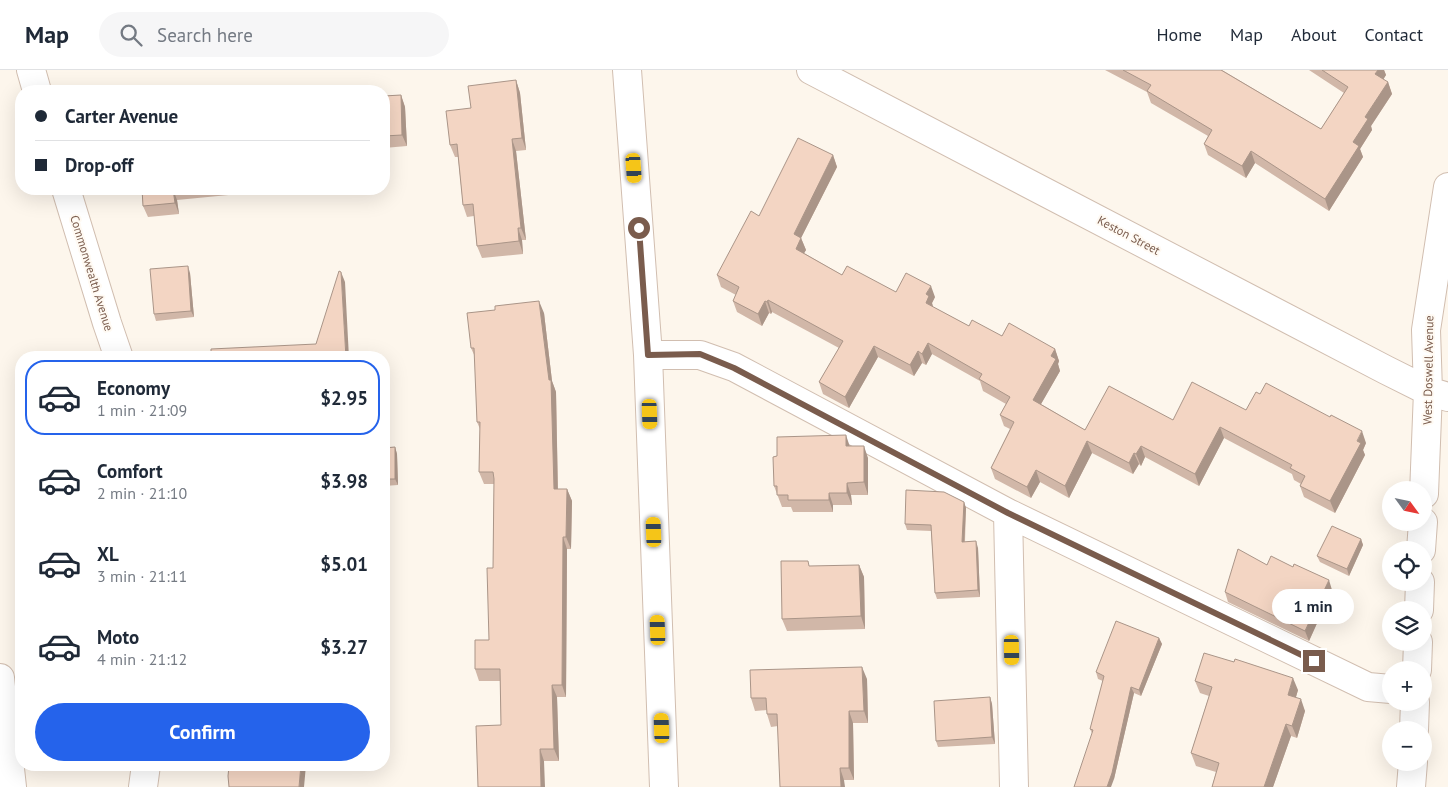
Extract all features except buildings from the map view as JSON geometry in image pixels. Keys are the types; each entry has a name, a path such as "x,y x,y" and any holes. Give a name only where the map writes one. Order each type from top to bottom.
{"street":[{"path":"30,70 35,85"},
{"path":"627,70 648,355 664,787"},
{"name":"Keston Street","path":"811,70 1438,394"},
{"name":"West Doswell Avenue","path":"1426,481 1438,394 1426,330 1448,187"},
{"name":"Commonwealth Avenue","path":"68,195 106,323 116,351"},
{"path":"648,355 700,354 734,368 1008,513 1368,687 1382,688"},
{"path":"1008,513 1014,787"},
{"path":"0,678 12,787"},
{"path":"143,787 145,771"},
{"path":"1411,787 1412,771"}],"route":[{"path":"639,228 648,355 700,354 734,368 1008,513 1314,661"}]}
